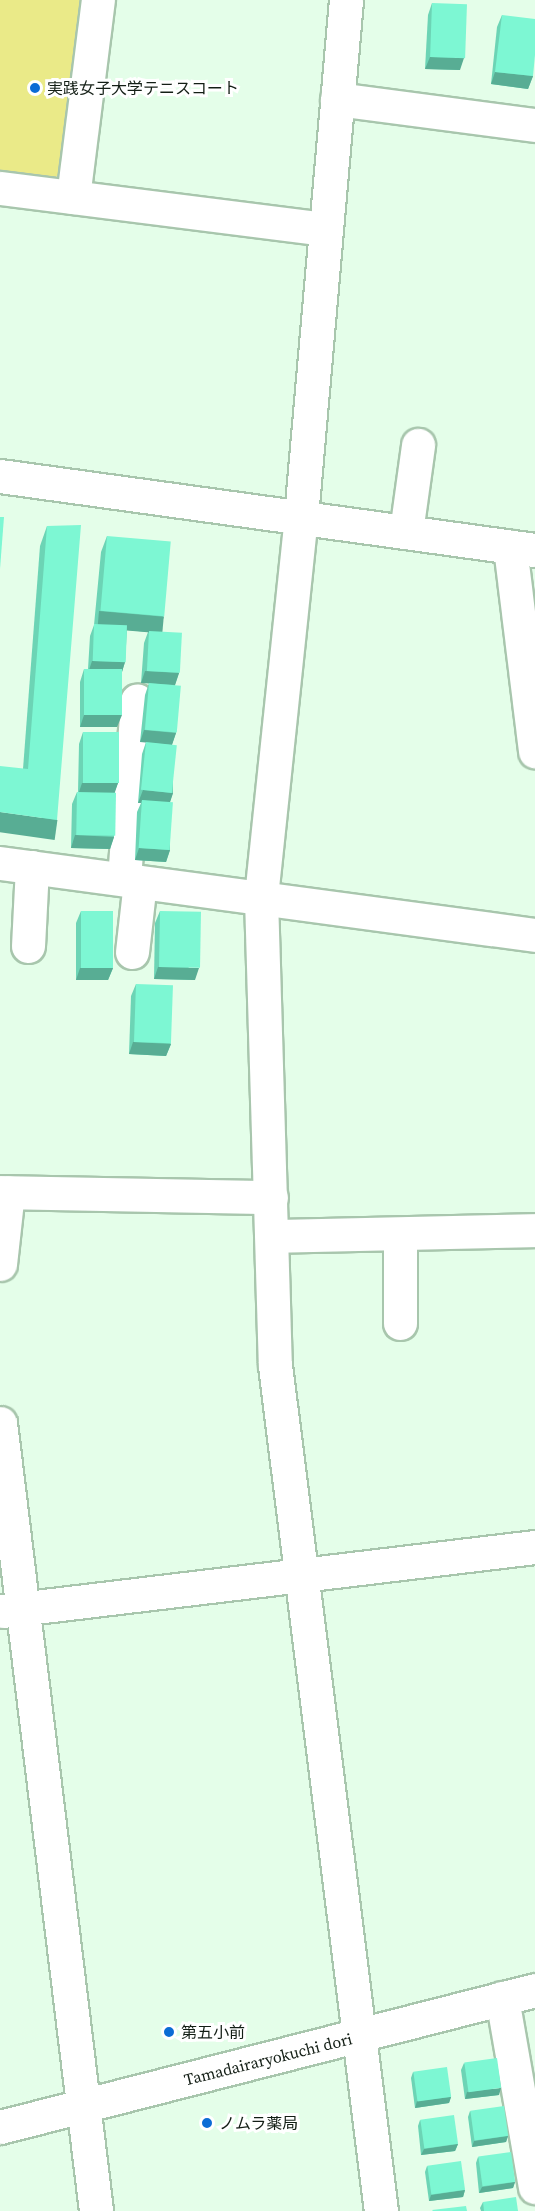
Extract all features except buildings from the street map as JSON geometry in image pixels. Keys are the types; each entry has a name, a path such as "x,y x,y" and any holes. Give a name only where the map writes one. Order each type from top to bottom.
{"street":[{"path":"73,197 98,0"},
{"path":"346,0 301,516 261,898 275,1365 381,2211"},
{"path":"337,99 535,125"},
{"path":"0,188 325,229"},
{"path":"406,532 418,445"},
{"path":"0,476 522,548 535,751"},
{"path":"132,952 137,700"},
{"path":"28,946 16,865 535,935"},
{"path":"0,1264 4,1192 271,1197"},
{"path":"272,1236 400,1235 535,1230"},
{"path":"400,1235 400,1323"},
{"path":"0,1423 11,1610 83,2106 96,2211"},
{"path":"11,1610 535,1547"},
{"name":"Tamadairaryokuchi dori","path":"0,2127 535,1990"},
{"path":"502,1998 524,2054 535,2187"}],"shaded area":[{"name":"実践女子大学テニスコート","path":"0,0 82,0 58,175 50,183 0,177"}],"place":[{"name":"実践女子大学テニスコート","path":"35,88"},
{"name":"第五小前","path":"169,2032"},
{"name":"ノムラ薬局","path":"207,2123"}]}
